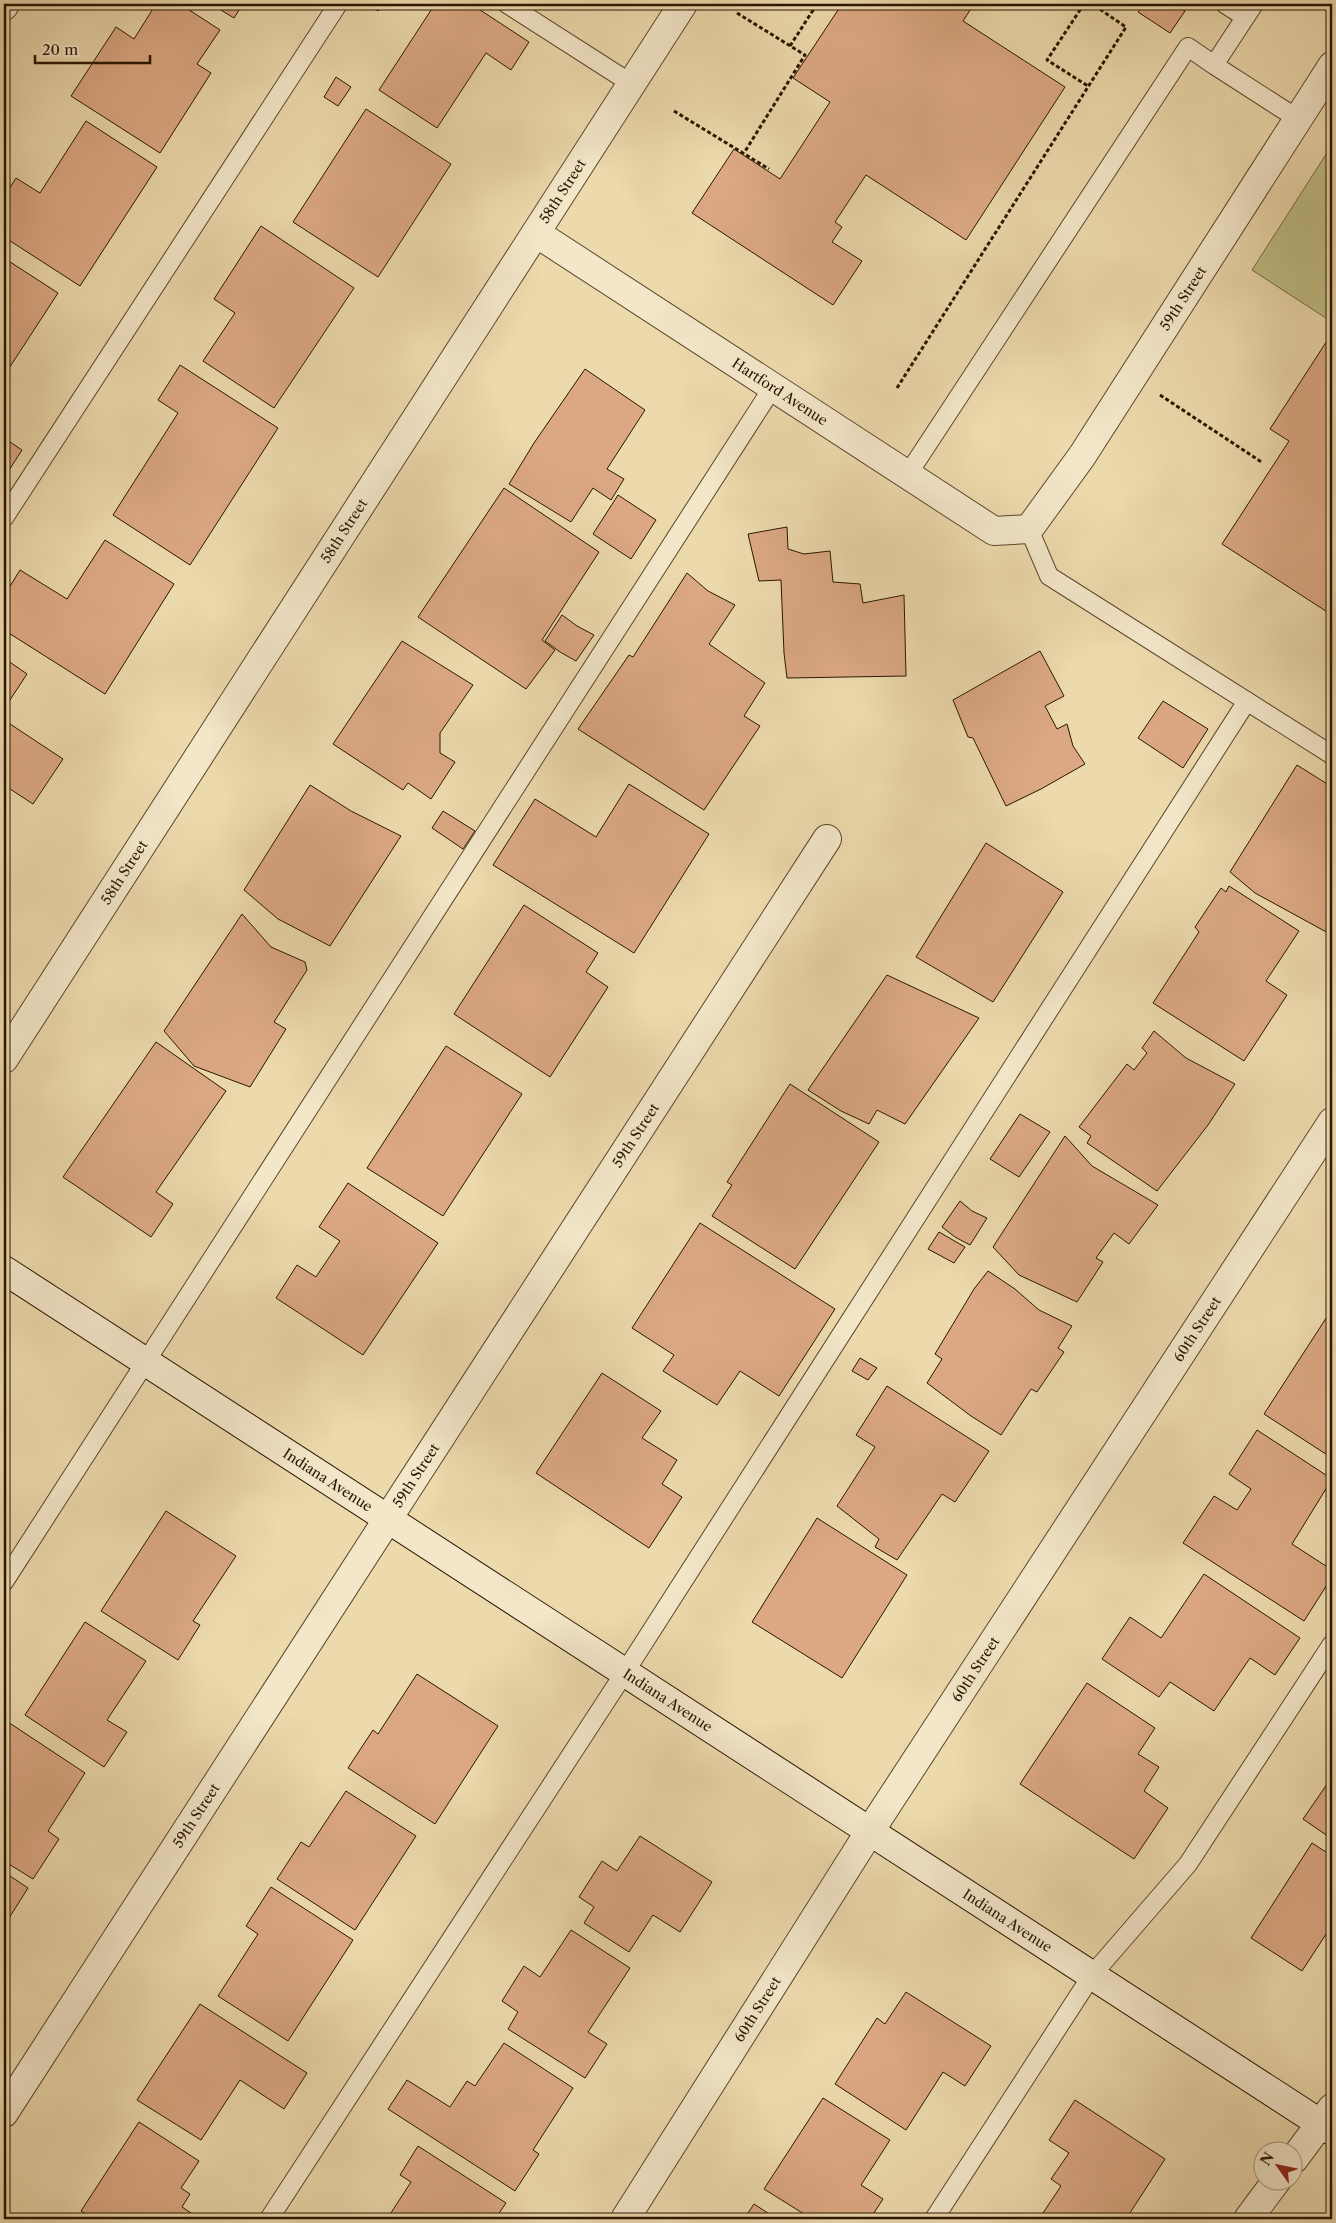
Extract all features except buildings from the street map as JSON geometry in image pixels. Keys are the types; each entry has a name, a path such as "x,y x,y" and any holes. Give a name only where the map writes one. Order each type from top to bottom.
{"street":[{"name":"58th Street","path":"4,1059 683,4"},
{"name":"59th Street","path":"1030,529 1082,456 1332,66"},
{"name":"Hartford Avenue","path":"536,233 994,531 1030,529"},
{"name":"59th Street","path":"4,2113 387,1518 828,839"},
{"name":"60th Street","path":"625,2219 870,1831 1332,1122"},
{"name":"Indiana Avenue","path":"4,1270 1092,1975 1328,2120"},
{"path":"1304,2148 1328,2120"},
{"path":"1248,2219 1270,2190"}],"lane":[{"path":"4,518 338,4"},
{"path":"507,4 632,84"},
{"path":"1214,65 1249,10 1225,4"},
{"path":"908,474 1188,47 1298,119"},
{"path":"4,1582 773,387"},
{"path":"1030,529 1049,576 1332,755"},
{"path":"270,2219 625,1672 1247,701"},
{"path":"934,2219 1092,1975 1188,1864 1332,1644"}],"path":[{"path":"790,46 817,4"},
{"path":"1084,4 1047,60 1088,86"},
{"path":"897,388 1126,27 1092,4"},
{"path":"737,13 805,55 744,152"},
{"path":"674,111 769,169"},
{"path":"1160,395 1263,463"}],"shaded area":[{"path":"1332,145 1332,322 1252,270"}]}
